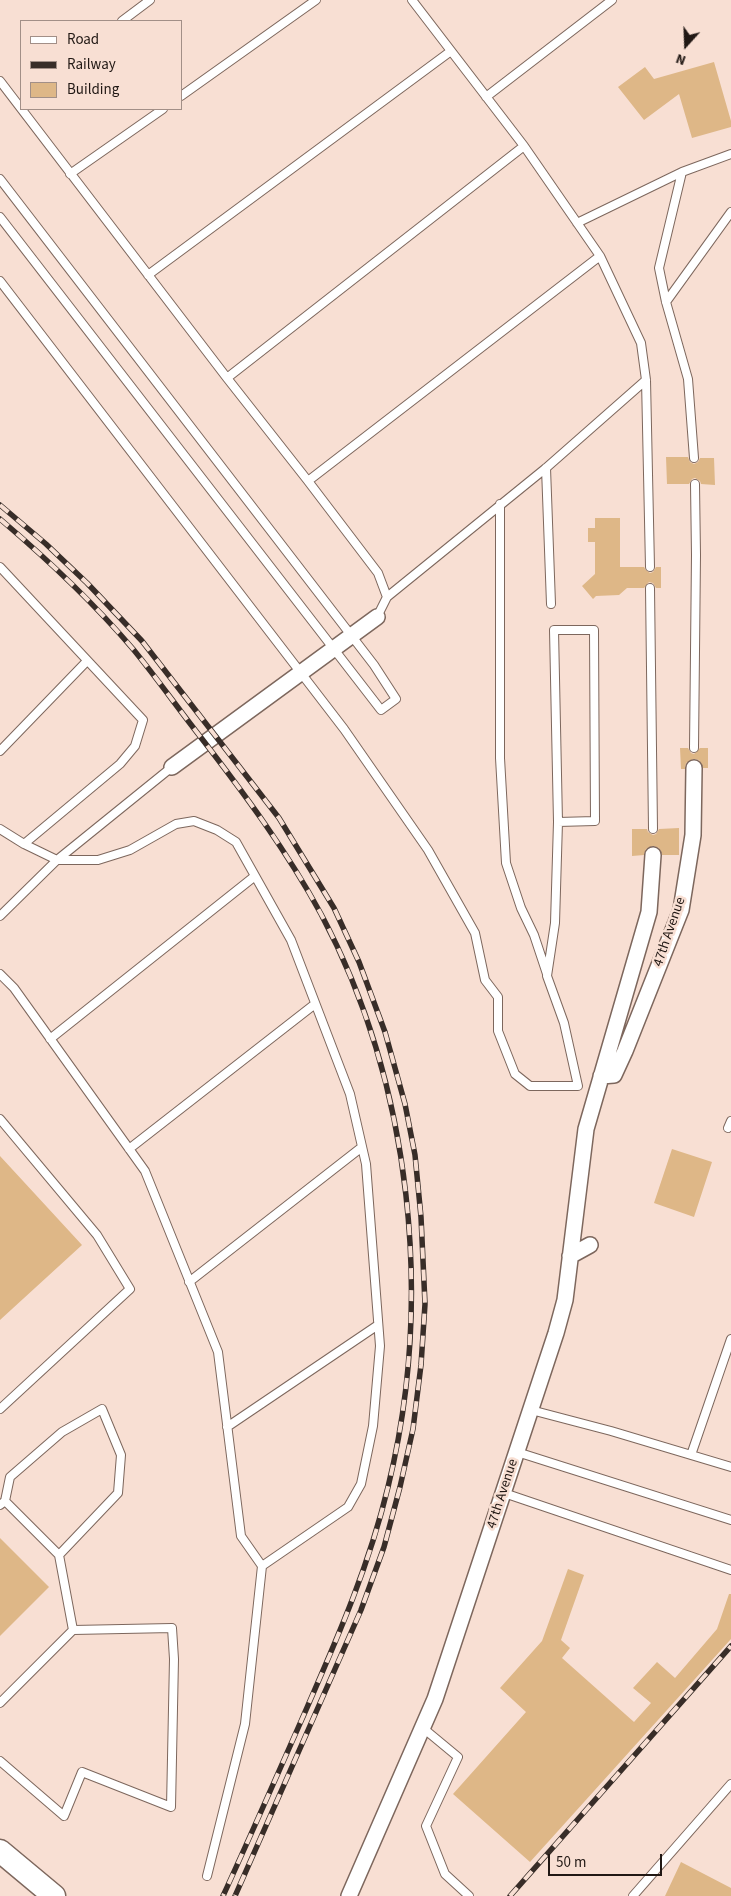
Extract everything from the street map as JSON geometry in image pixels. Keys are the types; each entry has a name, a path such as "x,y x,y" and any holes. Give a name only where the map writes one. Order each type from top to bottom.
{"main road":[{"path":"0,1852 54,1896"}],"street":[{"path":"172,767 377,617"},
{"name":"47th Avenue","path":"601,1076 614,1075 622,1059 681,910 693,835 694,768"},
{"name":"47th Avenue","path":"349,1896 435,1699 504,1493 565,1300 579,1170 586,1129 649,912 653,855"},
{"path":"570,1256 590,1245"}],"lane":[{"path":"123,20 150,0"},
{"path":"182,95 316,0"},
{"path":"412,0 524,146 600,256 641,343 646,380 650,567"},
{"path":"486,97 612,0"},
{"path":"148,275 451,51"},
{"path":"0,81 19,100"},
{"path":"26,110 70,174 378,573 387,596"},
{"path":"70,174 162,110"},
{"path":"227,378 524,146"},
{"path":"577,223 682,172 731,154"},
{"path":"682,172 659,268 666,302 688,379 694,458"},
{"path":"0,178 352,636 374,665 396,700 381,710 0,217"},
{"path":"666,302 731,212"},
{"path":"308,481 600,256"},
{"path":"0,281 344,729 428,850 474,933 485,980 498,997 498,1030 515,1074 530,1086 578,1086 596,1092"},
{"path":"377,617 387,596 546,468 646,380"},
{"path":"546,468 551,604"},
{"path":"694,748 695,484"},
{"path":"500,504 500,758 506,863 534,935 564,1023 578,1086"},
{"path":"0,567 143,720 135,746 120,764 24,844"},
{"path":"650,588 653,829"},
{"path":"547,976 555,923 558,822 554,630 594,630 595,822 558,822"},
{"path":"0,750 87,661"},
{"path":"0,916 57,860 172,767"},
{"path":"0,829 24,844 57,860 98,860 130,850 176,824 194,821 217,830 236,842 291,940 350,1094 366,1164 380,1346 373,1426 361,1484 348,1507 262,1566"},
{"path":"50,1038 255,876"},
{"path":"0,974 14,988 145,1171 218,1352 241,1536 262,1566 244,1724 207,1876"},
{"path":"129,1149 315,1004"},
{"path":"0,1119 97,1236 130,1289 0,1409"},
{"path":"189,1282 362,1147"},
{"path":"227,1426 378,1325"},
{"path":"691,1455 731,1339"},
{"path":"59,1555 118,1493 121,1455 102,1409 62,1432 10,1476 2,1503 59,1555 73,1630"},
{"path":"531,1410 731,1467"},
{"path":"517,1452 731,1520"},
{"path":"504,1493 731,1570"},
{"path":"0,1703 73,1630 172,1628 174,1659 171,1807 82,1772 64,1816 0,1761"},
{"path":"423,1728 458,1757 426,1826 445,1874 469,1896"},
{"path":"633,1896 731,1784"}],"building":[{"path":"714,62 731,121 731,127 692,138 679,94 644,120 618,87 645,67 654,79"},
{"path":"666,457 688,457 690,462 694,464 700,458 714,458 715,485 701,484 695,478 689,484 667,484"},
{"path":"595,518 620,518 620,567 644,567 650,573 656,567 661,567 661,588 656,588 653,583 649,582 644,588 627,588 619,595 596,596 593,599 582,586 595,574 595,542 588,542 588,528 595,528"},
{"path":"680,748 688,748 694,754 700,748 708,748 708,768 703,768 699,760 694,759 686,763 685,769 681,769"},
{"path":"679,828 679,855 662,855 659,848 653,846 646,849 644,855 632,856 632,829 647,829 653,835 659,829"},
{"path":"672,1149 712,1162 694,1217 654,1203"},
{"path":"0,1156 82,1245 0,1320"},
{"path":"0,1538 49,1587 0,1636"},
{"path":"568,1569 584,1575 561,1640 570,1648 562,1658 634,1722 651,1703 633,1688 657,1662 675,1678 717,1629 729,1594 731,1594 731,1639 530,1862 453,1794 526,1712 500,1688 542,1641"},
{"path":"681,1862 731,1888 731,1896 665,1896"}],"railway":[{"path":"0,505 46,544 87,583 142,641 279,818 334,908 359,962 385,1032 405,1104 415,1155 421,1217 425,1304 421,1365 413,1429 400,1487 384,1547 361,1610 235,1896"},
{"path":"0,519 69,581 133,649 232,778 294,867 321,914 352,980 376,1049 394,1121 406,1194 411,1269 410,1343 402,1416 380,1518 361,1576 339,1633 223,1896"},
{"path":"510,1896 731,1646"}]}
